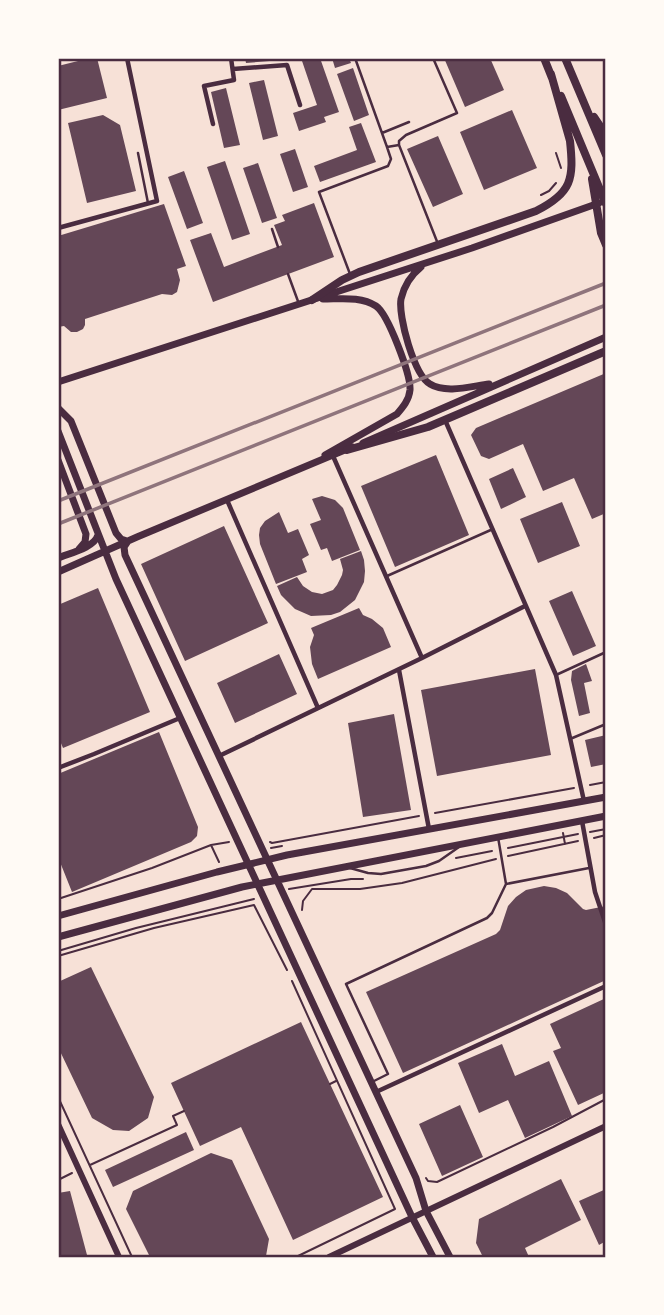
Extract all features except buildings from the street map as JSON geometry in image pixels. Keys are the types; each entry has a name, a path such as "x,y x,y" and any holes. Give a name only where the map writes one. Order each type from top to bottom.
{"main road":[{"path":"58,382 606,202 544,58"},
{"path":"565,58 606,155"},
{"path":"312,300 351,275 536,211 560,198 566,189 572,166 570,141 551,74"},
{"path":"582,98 606,135"},
{"path":"590,165 601,233 606,245"},
{"path":"427,263 409,279 404,288 401,306 405,329 422,377 430,384 449,388 500,383"},
{"path":"312,300 354,299 378,307 385,315 394,338 409,378 410,390 397,414 313,464"},
{"path":"58,572 606,337"},
{"path":"347,450 445,420 606,351"},
{"path":"58,408 71,421 116,533 121,540 128,541"},
{"path":"58,431 104,551 412,1217 433,1257"},
{"path":"58,460 85,531 86,540 79,549"},
{"path":"58,558 95,542 98,534"},
{"path":"128,541 124,547 125,555 416,1178 426,1211 450,1257"},
{"path":"58,916 248,864 606,797"},
{"path":"58,937 257,883 606,816"}],"street":[{"path":"58,228 157,201 127,58"},
{"path":"213,124 204,86 234,80 231,58"},
{"path":"233,69 287,65 300,105"},
{"path":"445,420 556,675 584,801"},
{"path":"333,456 422,658"},
{"path":"227,500 318,708"},
{"path":"219,756 526,606"},
{"path":"399,670 429,829"},
{"path":"58,768 180,718"},
{"path":"582,821 595,892 606,925"},
{"path":"376,1092 606,986"},
{"path":"58,1124 119,1257"},
{"path":"329,1257 606,1126"}],"lane":[{"path":"351,275 319,192 388,166 391,159 355,58"},
{"path":"433,58 457,113 405,135 399,145 439,244"},
{"path":"382,133 409,122"},
{"path":"387,147 399,145"},
{"path":"138,153 148,203"},
{"path":"272,229 278,247"},
{"path":"288,274 299,304"},
{"path":"387,576 493,529"},
{"path":"556,675 606,652"},
{"path":"570,739 606,724"},
{"path":"371,1083 388,1074 346,984 481,922 492,913 506,884 498,837"},
{"path":"343,867 382,874 426,866 439,861 464,844"},
{"path":"506,884 590,868"}],"path":[{"path":"556,153 561,169"},
{"path":"541,195 560,178"},
{"path":"257,837 261,836 272,843 606,782"},
{"path":"456,858 606,829"},
{"path":"301,912 303,901 312,888 360,889 402,883 502,857 606,835"},
{"path":"58,899 211,845 237,841"},
{"path":"282,891 351,879 372,880"},
{"path":"58,951 263,896"},
{"path":"58,956 154,928 254,905 287,971"},
{"path":"293,983 396,1209 296,1257"},
{"path":"58,1097 132,1257"},
{"path":"422,1172 428,1181 437,1182 606,1099"},
{"path":"58,1180 177,1125 173,1116 184,1111"}],"railway":[{"path":"58,501 606,283"},
{"path":"58,524 606,305"}]}
